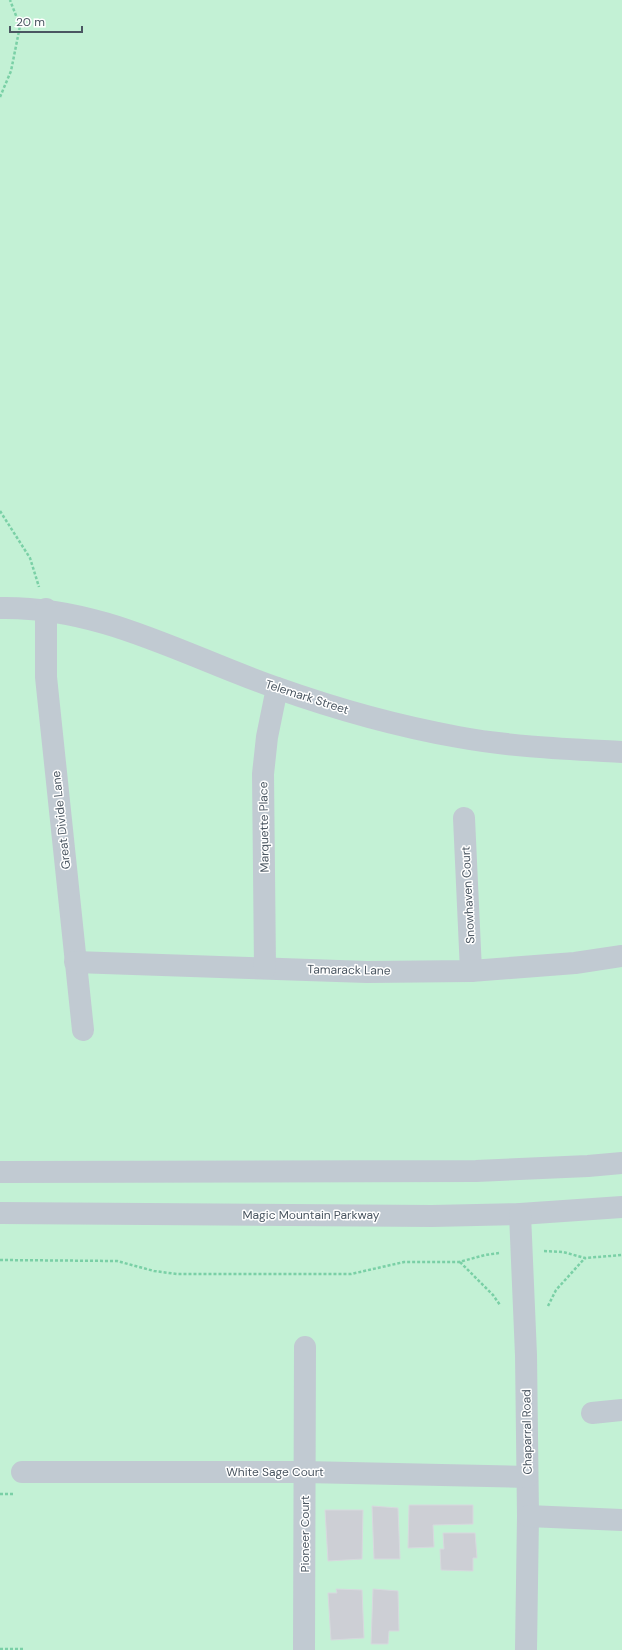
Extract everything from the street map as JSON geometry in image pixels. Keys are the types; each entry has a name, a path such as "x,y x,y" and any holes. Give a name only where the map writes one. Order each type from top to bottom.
{"street":[{"name":"Telemark Street","path":"0,608 46,610 110,624 170,644 277,688 364,716 458,737 545,749 622,752"},
{"name":"Great Divide Lane","path":"46,610 46,677 83,1030"},
{"name":"Marquette Place","path":"265,968 263,774 267,738 277,688"},
{"name":"Snowhaven Court","path":"464,818 471,972"},
{"name":"Tamarack Lane","path":"75,962 367,972 471,972 575,963 622,956"},
{"path":"0,1172 476,1171 622,1163"},
{"name":"Magic Mountain Parkway","path":"0,1213 432,1216 520,1214 622,1207"},
{"name":"Chaparral Road","path":"520,1214 526,1350 528,1516 526,1650"},
{"name":"Pioneer Court","path":"304,1650 305,1346"},
{"path":"592,1413 622,1410"},
{"name":"White Sage Court","path":"22,1472 305,1472 527,1477"},
{"path":"528,1516 622,1520"}],"path":[{"path":"0,97 11,71 20,26 10,0"},
{"path":"0,511 30,558 46,610"},
{"path":"548,1251 563,1252 585,1258 622,1255"},
{"path":"0,1260 117,1261 154,1271 177,1274 351,1274 404,1262 460,1262 485,1255 497,1254"},
{"path":"556,1290 585,1258"},
{"path":"460,1262 493,1295"},
{"path":"0,1649 25,1649"}],"green space":[{"path":"0,0 622,0 622,1650 0,1650"}],"building":[{"path":"409,1505 473,1505 473,1524 433,1525 434,1547 408,1548"},
{"path":"372,1506 398,1508 400,1559 374,1559"},
{"path":"325,1510 363,1510 362,1559 328,1561"},
{"path":"443,1533 475,1533 477,1558 473,1558 473,1571 441,1570 440,1549 444,1549"},
{"path":"336,1589 362,1590 364,1638 331,1640 328,1593 337,1593"},
{"path":"373,1589 398,1591 399,1631 389,1631 388,1644 371,1644"}]}
